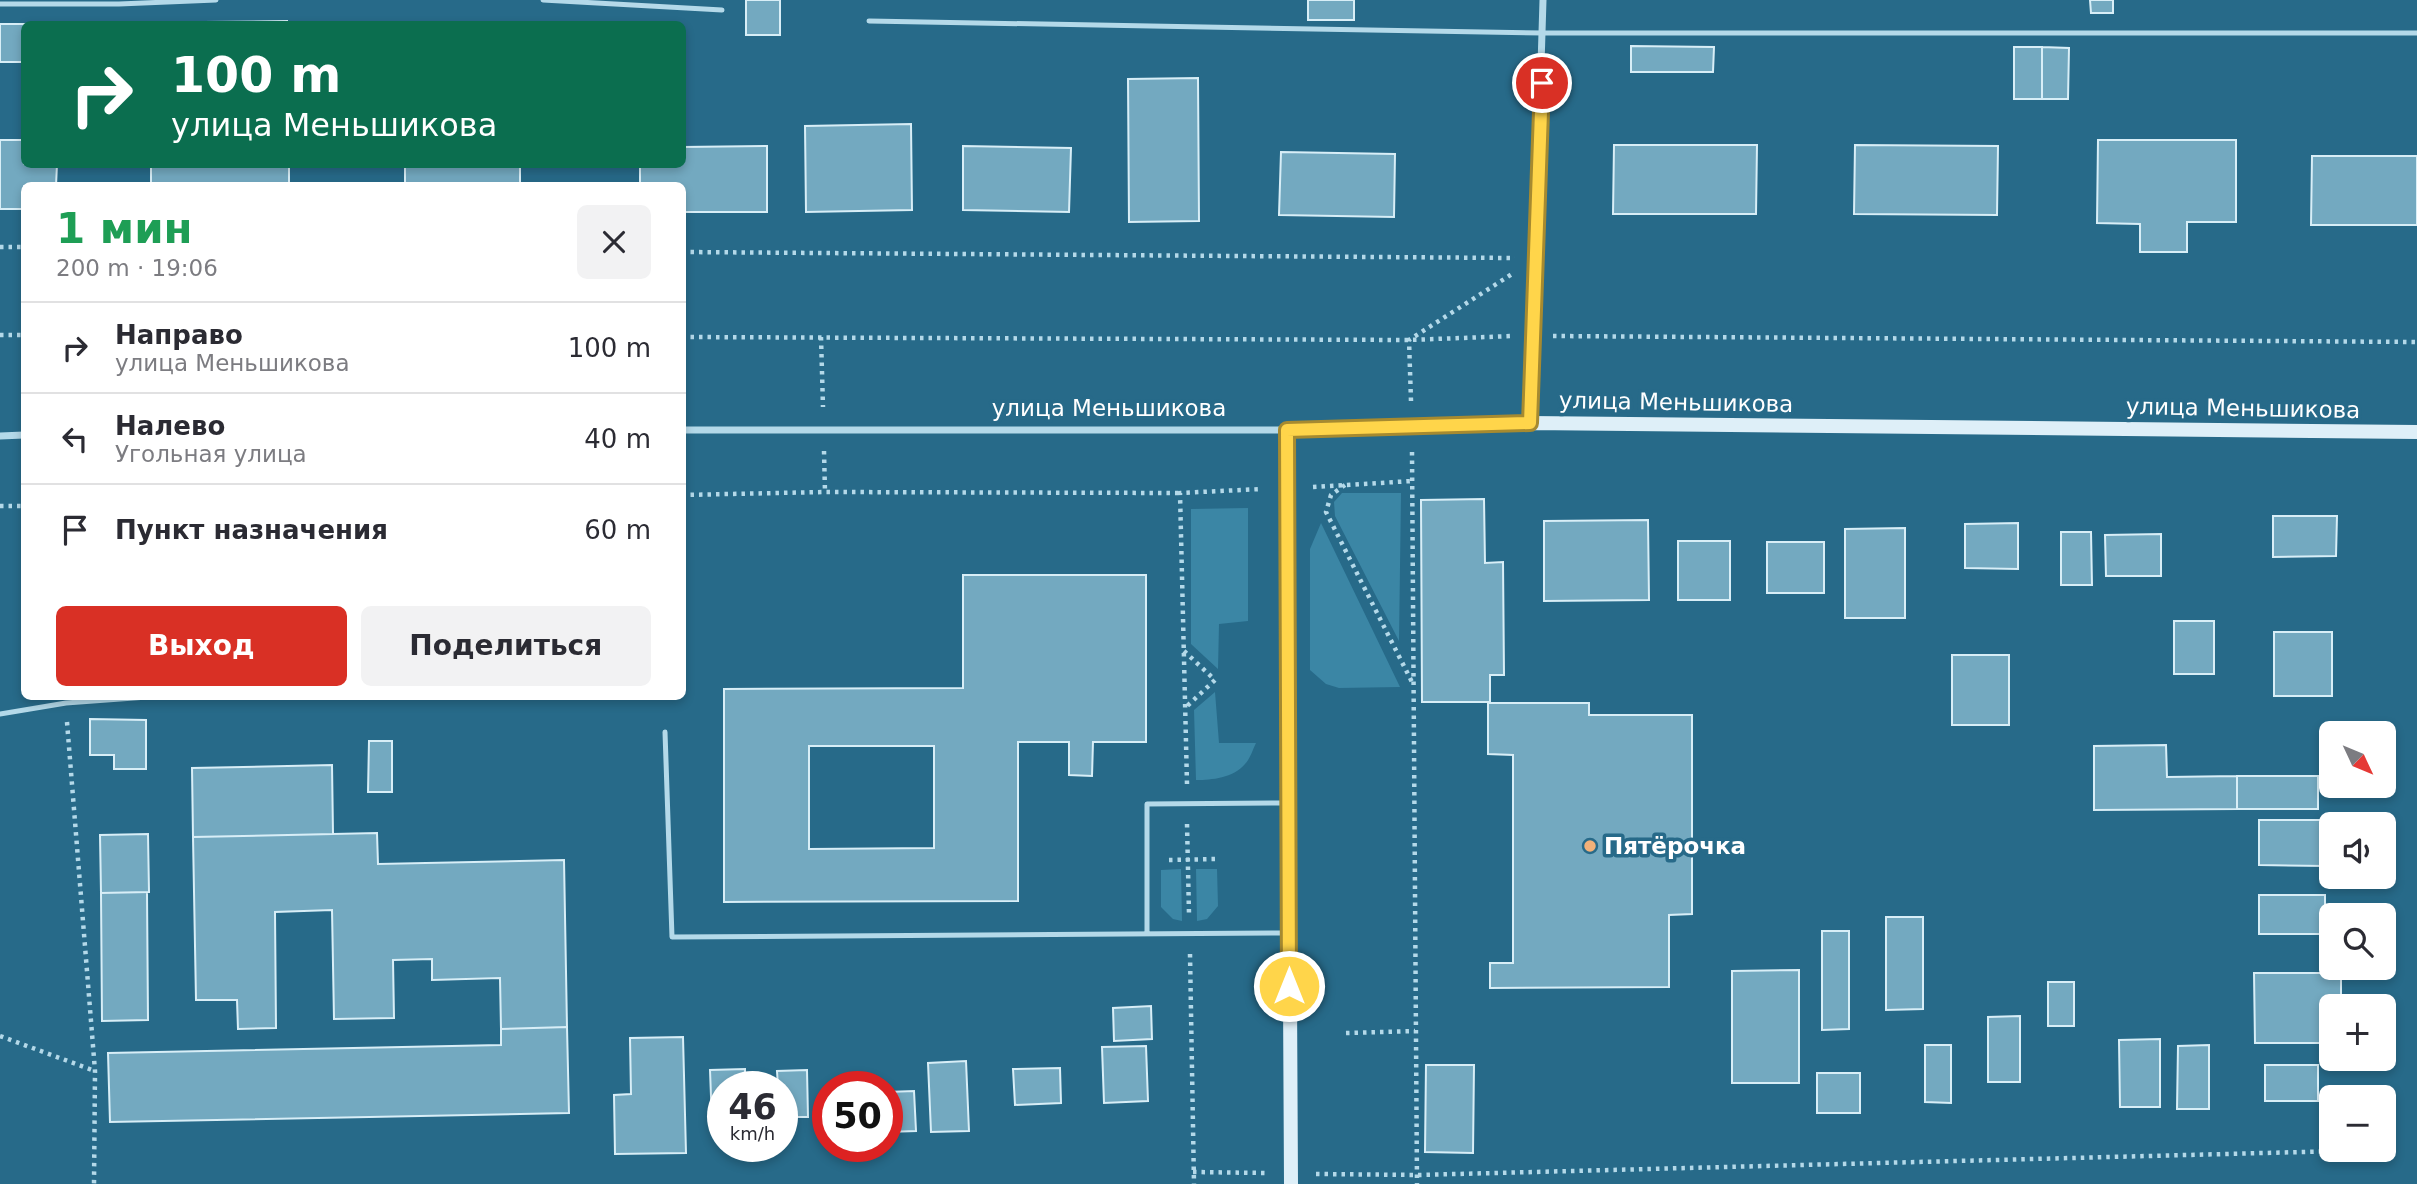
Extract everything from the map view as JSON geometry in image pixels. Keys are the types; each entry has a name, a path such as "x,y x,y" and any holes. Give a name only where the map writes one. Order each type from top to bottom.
{"main road":[{"name":"улица Меньшикова","path":"1287,430 1530,423 2417,432"},
{"path":"1287,430 1291,1179"}],"street":[{"path":"1530,423 1543,0"},
{"name":"улица Меньшикова","path":"686,430 1287,430"},
{"path":"0,436 21,435"}],"lane":[{"path":"0,4 118,4 216,0"},
{"path":"543,0 722,10"},
{"path":"869,20 1543,33 2417,33"},
{"path":"0,714 66,703 106,700"},
{"path":"665,732 672,937 1289,933"},
{"path":"1147,933 1147,804 1288,803"}],"path":[{"path":"0,247 21,247"},
{"path":"0,335 21,335"},
{"path":"686,495 825,492 1180,493 1412,481"},
{"path":"1345,485 1331,495 1326,512 1412,683"},
{"path":"1180,493 1194,1184"},
{"path":"0,506 21,506"},
{"path":"1184,650 1215,680 1185,708"},
{"path":"66,703 96,1071 94,1184"},
{"path":"1147,860 1216,859"},
{"path":"1346,1033 1415,1031"},
{"path":"0,1036 96,1071"},
{"path":"1193,1172 1291,1179 2319,1152"}],"shaded area":[{"path":"1342,493 1401,493 1399,641 1335,516 1334,502"},
{"path":"1248,508 1248,621 1219,624 1218,669 1191,644 1191,509"},
{"path":"1321,523 1400,687 1339,688 1326,684 1310,670 1310,549"},
{"path":"1215,692 1219,743 1256,743 1247,762 1240,769 1215,779 1196,780 1194,710"},
{"path":"1181,869 1182,921 1173,919 1161,907 1161,870"},
{"path":"1196,869 1217,869 1218,906 1207,919 1197,921"}],"building":[{"path":"746,0 780,0 780,35 746,35"},
{"path":"1308,0 1354,0 1354,20 1308,20"},
{"path":"2090,0 2113,0 2113,13 2091,13"},
{"path":"0,24 21,24 21,62 0,62"},
{"path":"1631,46 1714,47 1713,72 1631,72"},
{"path":"2014,47 2042,47 2042,99 2014,99"},
{"path":"2042,47 2069,48 2068,99 2042,99"},
{"path":"1198,78 1199,221 1129,222 1128,79"},
{"path":"911,124 912,210 806,212 805,126"},
{"path":"0,140 21,140 21,168 57,168 56,182 21,182 21,209 0,209"},
{"path":"2098,140 2236,140 2236,222 2187,222 2187,252 2140,252 2140,224 2097,223"},
{"path":"1614,145 1757,145 1756,214 1613,214"},
{"path":"1855,145 1998,146 1997,215 1854,214"},
{"path":"767,146 767,212 686,212 686,182 640,182 640,168 686,168 686,147"},
{"path":"963,146 1071,148 1069,212 963,210"},
{"path":"1281,152 1395,154 1394,217 1279,215"},
{"path":"2312,156 2417,156 2417,225 2311,225"},
{"path":"151,168 289,168 289,182 151,182"},
{"path":"405,168 520,168 520,182 405,182"},
{"path":"1484,499 1485,563 1503,562 1504,675 1490,675 1490,702 1422,702 1421,500"},
{"path":"2273,516 2337,516 2336,556 2273,557"},
{"path":"1648,520 1649,600 1544,601 1544,521"},
{"path":"2018,523 2018,569 1965,568 1965,524"},
{"path":"1905,528 1905,618 1845,618 1845,529"},
{"path":"2061,532 2091,532 2092,585 2061,585"},
{"path":"2161,534 2161,576 2106,576 2105,535"},
{"path":"1678,541 1730,541 1730,600 1678,600"},
{"path":"1767,542 1824,542 1824,593 1767,593"},
{"path":"963,575 1146,575 1146,742 1093,742 1092,776 1069,775 1069,742 1018,742 1018,901 724,902 724,689 963,688","holes":["809,746 934,746 934,848 809,849"]},
{"path":"2174,621 2214,621 2214,674 2174,674"},
{"path":"2274,632 2332,632 2332,696 2274,696"},
{"path":"1952,655 2009,655 2009,725 1952,725"},
{"path":"1488,703 1589,703 1589,715 1692,715 1692,914 1669,915 1669,987 1490,988 1490,963 1513,963 1513,755 1488,754"},
{"path":"90,719 146,720 146,769 114,769 114,755 90,755"},
{"path":"369,741 392,741 392,792 368,792"},
{"path":"2166,745 2167,777 2237,776 2237,809 2094,810 2094,746"},
{"path":"332,765 333,834 193,837 192,768"},
{"path":"2237,776 2318,776 2318,809 2237,809"},
{"path":"2259,820 2319,820 2319,866 2259,865"},
{"path":"377,833 378,864 564,860 567,1027 501,1029 500,978 432,980 432,959 393,960 394,1018 334,1019 332,910 275,912 276,1028 238,1029 237,1000 196,1000 193,837"},
{"path":"148,834 149,892 101,893 100,835"},
{"path":"147,892 148,1020 102,1021 101,893"},
{"path":"2259,895 2325,895 2325,903 2319,903 2319,934 2259,934"},
{"path":"1886,917 1923,917 1923,1009 1886,1010"},
{"path":"1822,931 1849,931 1849,1029 1822,1030"},
{"path":"1799,970 1799,1083 1732,1083 1732,971"},
{"path":"2254,973 2319,973 2319,980 2341,980 2341,994 2319,994 2319,1043 2255,1043"},
{"path":"2048,982 2074,982 2074,1026 2048,1026"},
{"path":"1151,1006 1152,1039 1114,1041 1113,1008"},
{"path":"2020,1016 2020,1082 1988,1082 1988,1017"},
{"path":"567,1027 569,1113 110,1122 108,1053 501,1045 501,1029"},
{"path":"683,1037 686,1153 615,1154 614,1095 631,1094 630,1038"},
{"path":"2160,1039 2160,1107 2120,1107 2119,1040"},
{"path":"1925,1045 1951,1045 1951,1103 1925,1102"},
{"path":"2209,1045 2209,1109 2177,1109 2178,1046"},
{"path":"1146,1046 1148,1101 1104,1103 1102,1047"},
{"path":"966,1061 969,1131 931,1132 928,1063"},
{"path":"1426,1065 1474,1065 1473,1153 1425,1152"},
{"path":"2265,1065 2318,1065 2318,1101 2265,1101"},
{"path":"1060,1068 1061,1103 1015,1105 1013,1069"},
{"path":"745,1069 745,1071 710,1071"},
{"path":"807,1070 808,1117 798,1117 798,1071 777,1071"},
{"path":"1817,1073 1860,1073 1860,1113 1817,1113"},
{"path":"903,1091 914,1091 916,1131 903,1131"}],"place":[{"name":"Пятёрочка","path":"1590,846"}],"route":[{"path":"1289,986 1287,430 1530,423 1542,83"}]}
